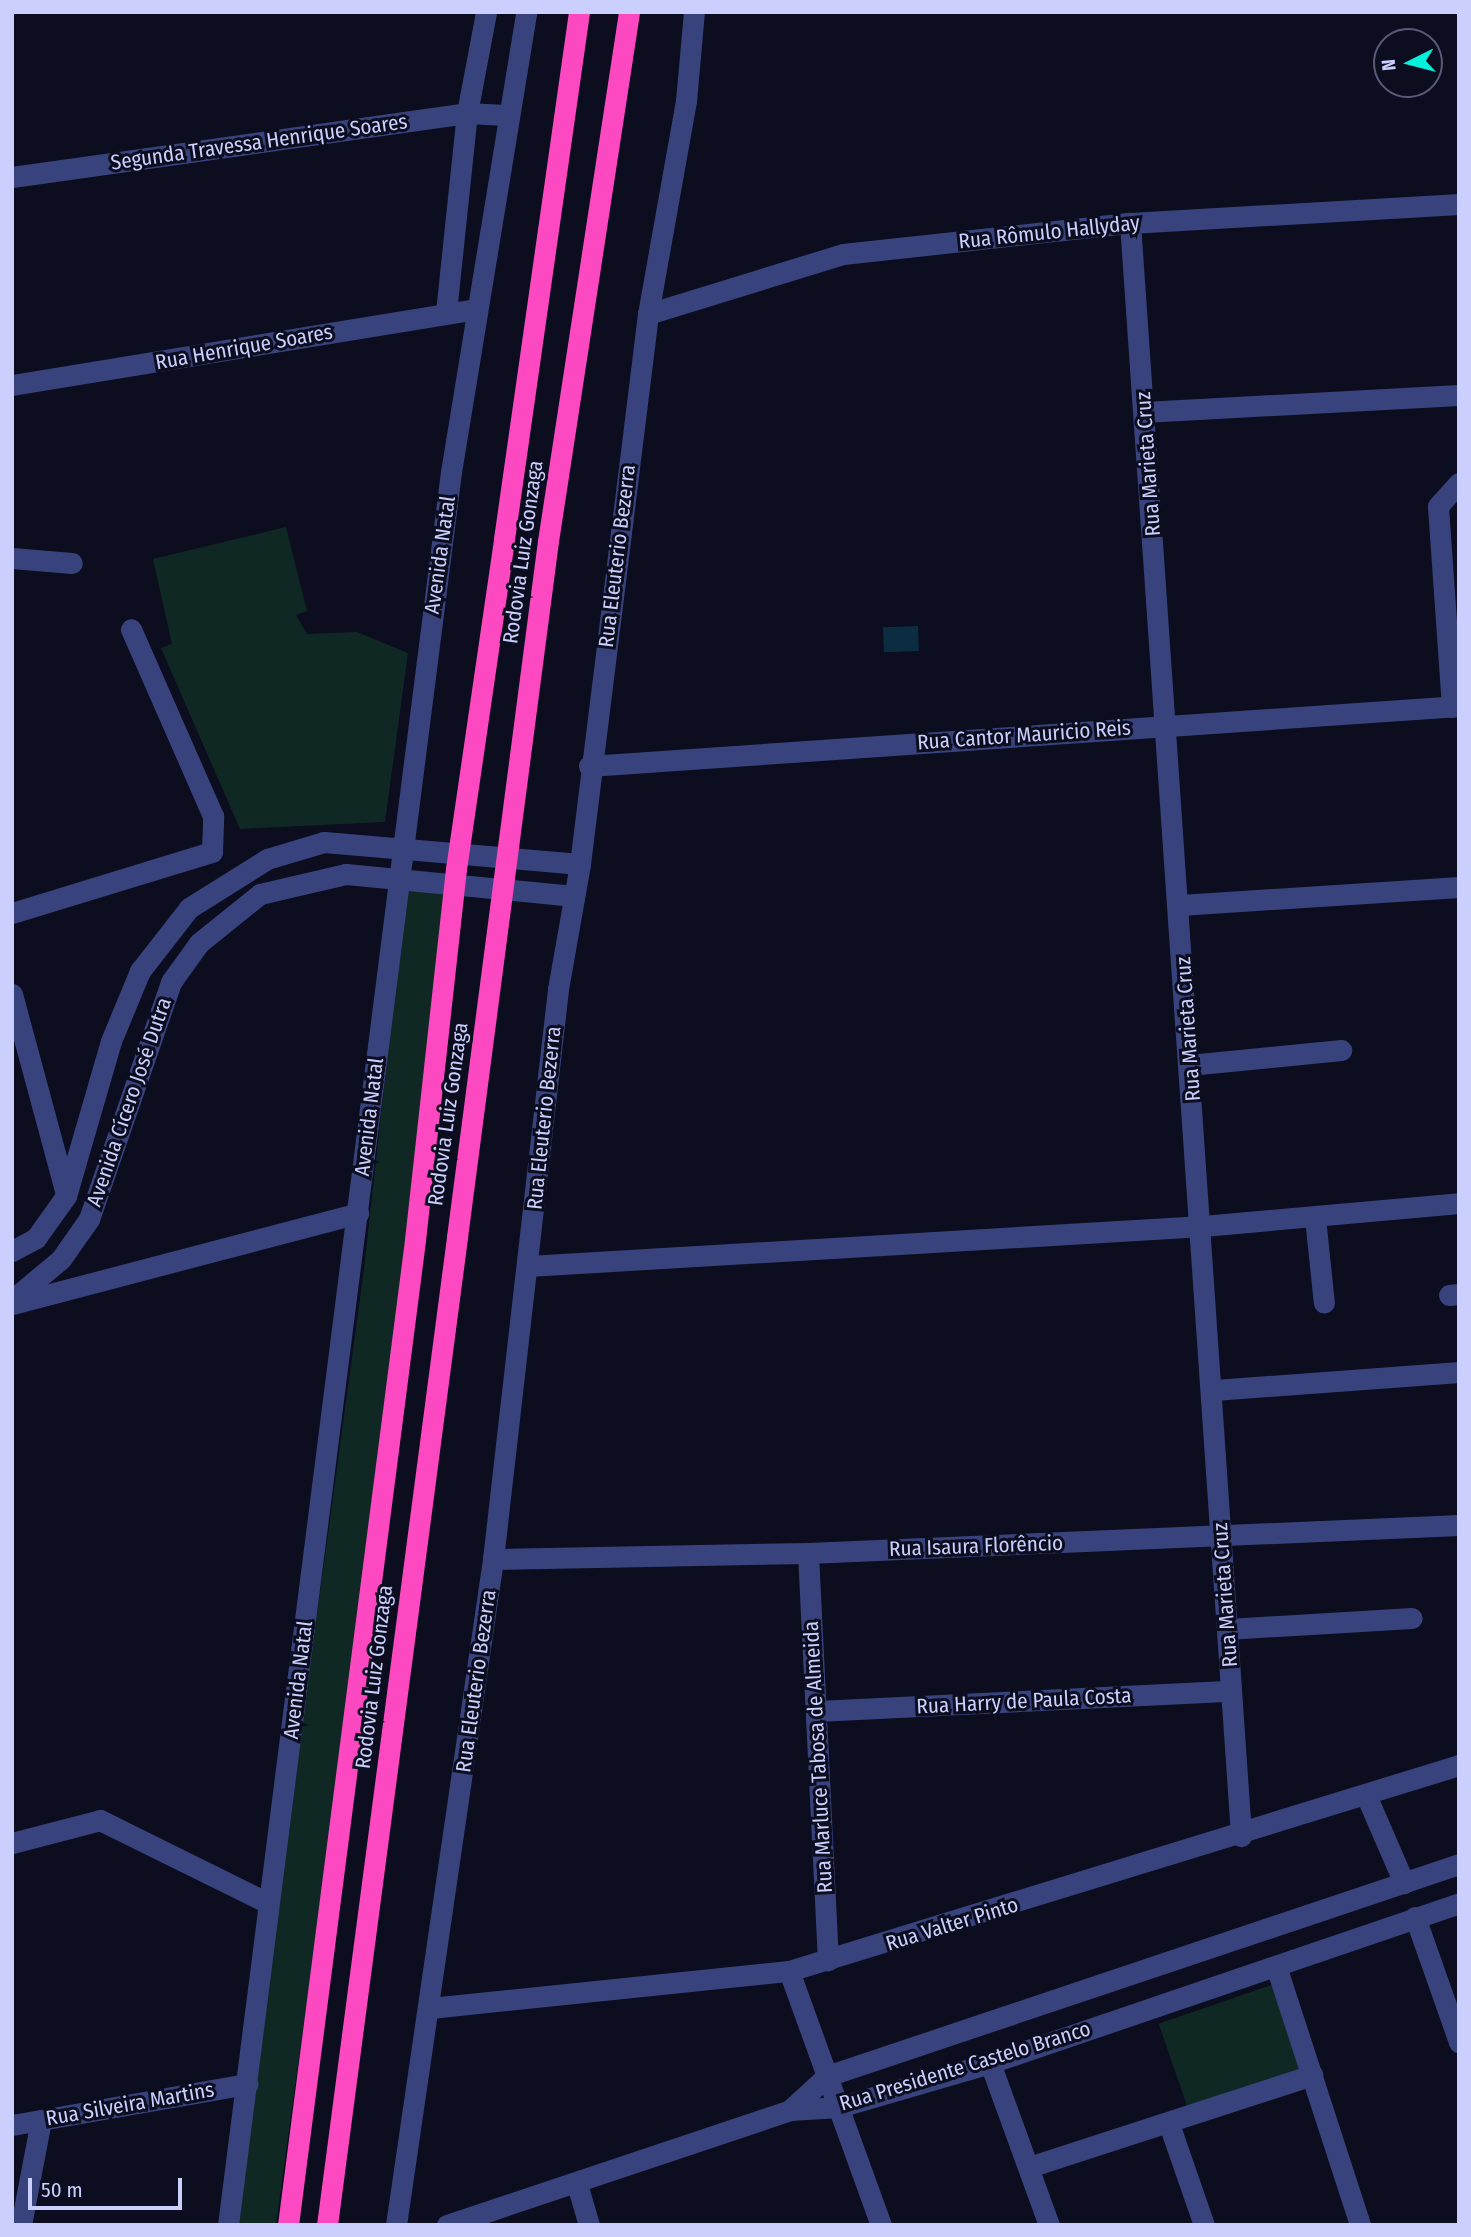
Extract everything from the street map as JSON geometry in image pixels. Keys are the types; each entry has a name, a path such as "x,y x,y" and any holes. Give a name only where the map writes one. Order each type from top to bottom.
{"highway":[{"name":"Rodovia Luiz Gonzaga","path":"288,2225 415,1240 456,869 579,12"},
{"name":"Rodovia Luiz Gonzaga","path":"327,2225 548,541 629,12"}],"street":[{"path":"446,312 467,113 486,12"},
{"name":"Avenida Natal","path":"228,2225 358,1213 401,844 505,115 526,12"},
{"name":"Rua Eleuterio Bezerra","path":"396,2225 494,1559 528,1266 580,864 589,766 648,314 686,101 694,12"},
{"name":"Segunda Travessa Henrique Soares","path":"12,177 467,113 505,115"},
{"name":"Rua Rômulo Hallyday","path":"648,314 843,254 1130,223 1459,204"},
{"name":"Rua Marieta Cruz","path":"1130,223 1180,905 1189,1065 1203,1226 1241,1836"},
{"name":"Rua Henrique Soares","path":"12,385 476,309"},
{"path":"1144,412 1459,396"},
{"path":"1455,707 1438,506 1459,484"},
{"path":"12,558 72,563"},
{"path":"12,913 212,852 213,816 131,629"},
{"name":"Rua Cantor Mauricio Reis","path":"589,766 1455,707"},
{"name":"Avenida Cícero José Dutra","path":"12,1251 36,1238 66,1196 111,1041 140,971 189,908 267,859 324,842 401,844 580,864"},
{"name":"Avenida Cícero José Dutra","path":"12,1302 61,1259 89,1219 145,1046 171,982 199,943 260,894 289,882 346,874 397,876 574,896"},
{"path":"1180,905 1459,887"},
{"path":"12,994 17,1033 66,1196"},
{"path":"1189,1065 1341,1050"},
{"path":"528,1266 1203,1226 1459,1203"},
{"path":"12,1302 358,1213"},
{"path":"1315,1218 1324,1303"},
{"path":"1214,1390 1459,1372"},
{"name":"Rua Isaura Florêncio","path":"494,1559 808,1553 1459,1525"},
{"name":"Rua Marluce Tabosa de Almeida","path":"808,1553 828,1961"},
{"path":"1227,1629 1412,1618"},
{"name":"Rua Harry de Paula Costa","path":"817,1711 1231,1692"},
{"name":"Rua Valter Pinto","path":"429,2008 789,1971 1241,1836 1459,1765"},
{"path":"1366,1795 1404,1883"},
{"path":"12,1843 100,1820 268,1903"},
{"name":"Rua Presidente Castelo Branco","path":"790,2110 827,2076 1459,1864"},
{"name":"Rua Presidente Castelo Branco","path":"790,2110 839,2107 990,2063 1459,1903"},
{"path":"1336,1905 1348,1941"},
{"path":"1415,1917 1459,2042"},
{"path":"1276,1966 1360,2225"},
{"path":"789,1971 881,2225"},
{"path":"990,2063 1049,2225"},
{"path":"1029,2167 1169,2124 1312,2075"},
{"name":"Rua Silveira Martins","path":"12,2125 247,2084"},
{"path":"447,2225 491,2218 577,2184 790,2110"},
{"path":"21,2225 41,2120"},
{"path":"1169,2124 1204,2225"},
{"path":"577,2184 589,2225"}],"green space":[{"path":"286,527 307,611 296,615 307,634 357,632 408,653 385,822 240,829 161,648 172,644 153,559"},
{"path":"406,888 459,890 276,2225 234,2225 364,1269"},
{"path":"1274,1984 1303,2069 1188,2109 1159,2024"}],"water":[{"path":"918,626 919,651 884,652 883,627"}]}
